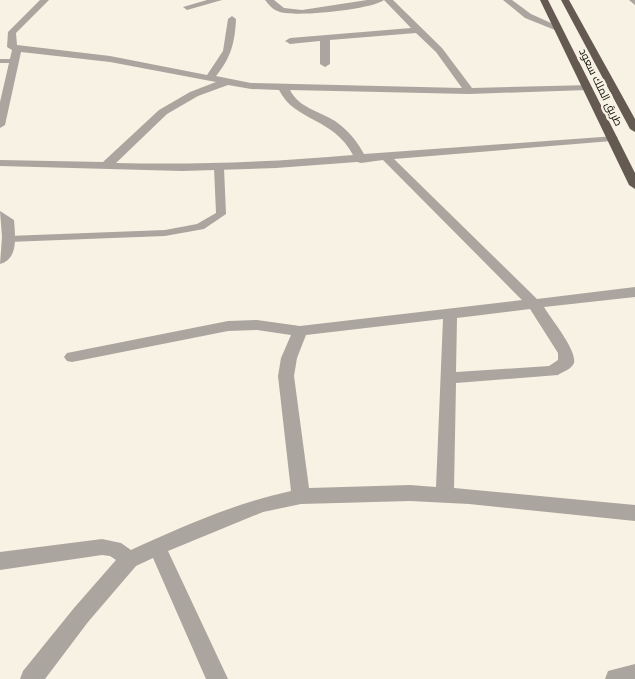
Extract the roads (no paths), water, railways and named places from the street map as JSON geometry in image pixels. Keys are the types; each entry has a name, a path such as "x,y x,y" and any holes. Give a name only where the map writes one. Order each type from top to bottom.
{"highway":[{"name":"طريق الملك سعود","path":"544,0 635,185"},
{"name":"طريق الملك سعود","path":"564,0 635,129"}],"street":[{"path":"45,0 12,32 12,47 110,59 252,86 469,91 587,87"},
{"path":"187,7 218,0"},
{"path":"269,0 278,9 304,12 380,0"},
{"path":"388,0 439,50 469,91"},
{"path":"507,0 528,16 558,28"},
{"path":"210,78 224,61 230,47 232,19"},
{"path":"290,41 419,30"},
{"path":"325,38 325,64"},
{"path":"0,125 17,49"},
{"path":"106,166 163,112 194,94 226,82"},
{"path":"283,86 288,99 294,105 326,120 352,140 361,160"},
{"path":"0,163 219,168 361,160 612,138"},
{"path":"387,158 534,304 566,353 566,363 552,371 448,378"},
{"path":"0,215 8,220 9,250 0,260"},
{"path":"72,357 228,326 257,325 300,331 635,292"},
{"path":"445,495 450,314"},
{"path":"300,331 286,366 300,496"},
{"path":"31,679 81,615 129,560 188,533 261,505 300,496 366,493 445,495 635,513"},
{"path":"0,561 102,547 112,547 120,550 129,560"},
{"path":"157,547 217,679"},
{"path":"616,679 635,674"}],"lane":[{"path":"0,61 14,61"},
{"path":"8,239 165,233 200,227 221,214 219,168"}]}
